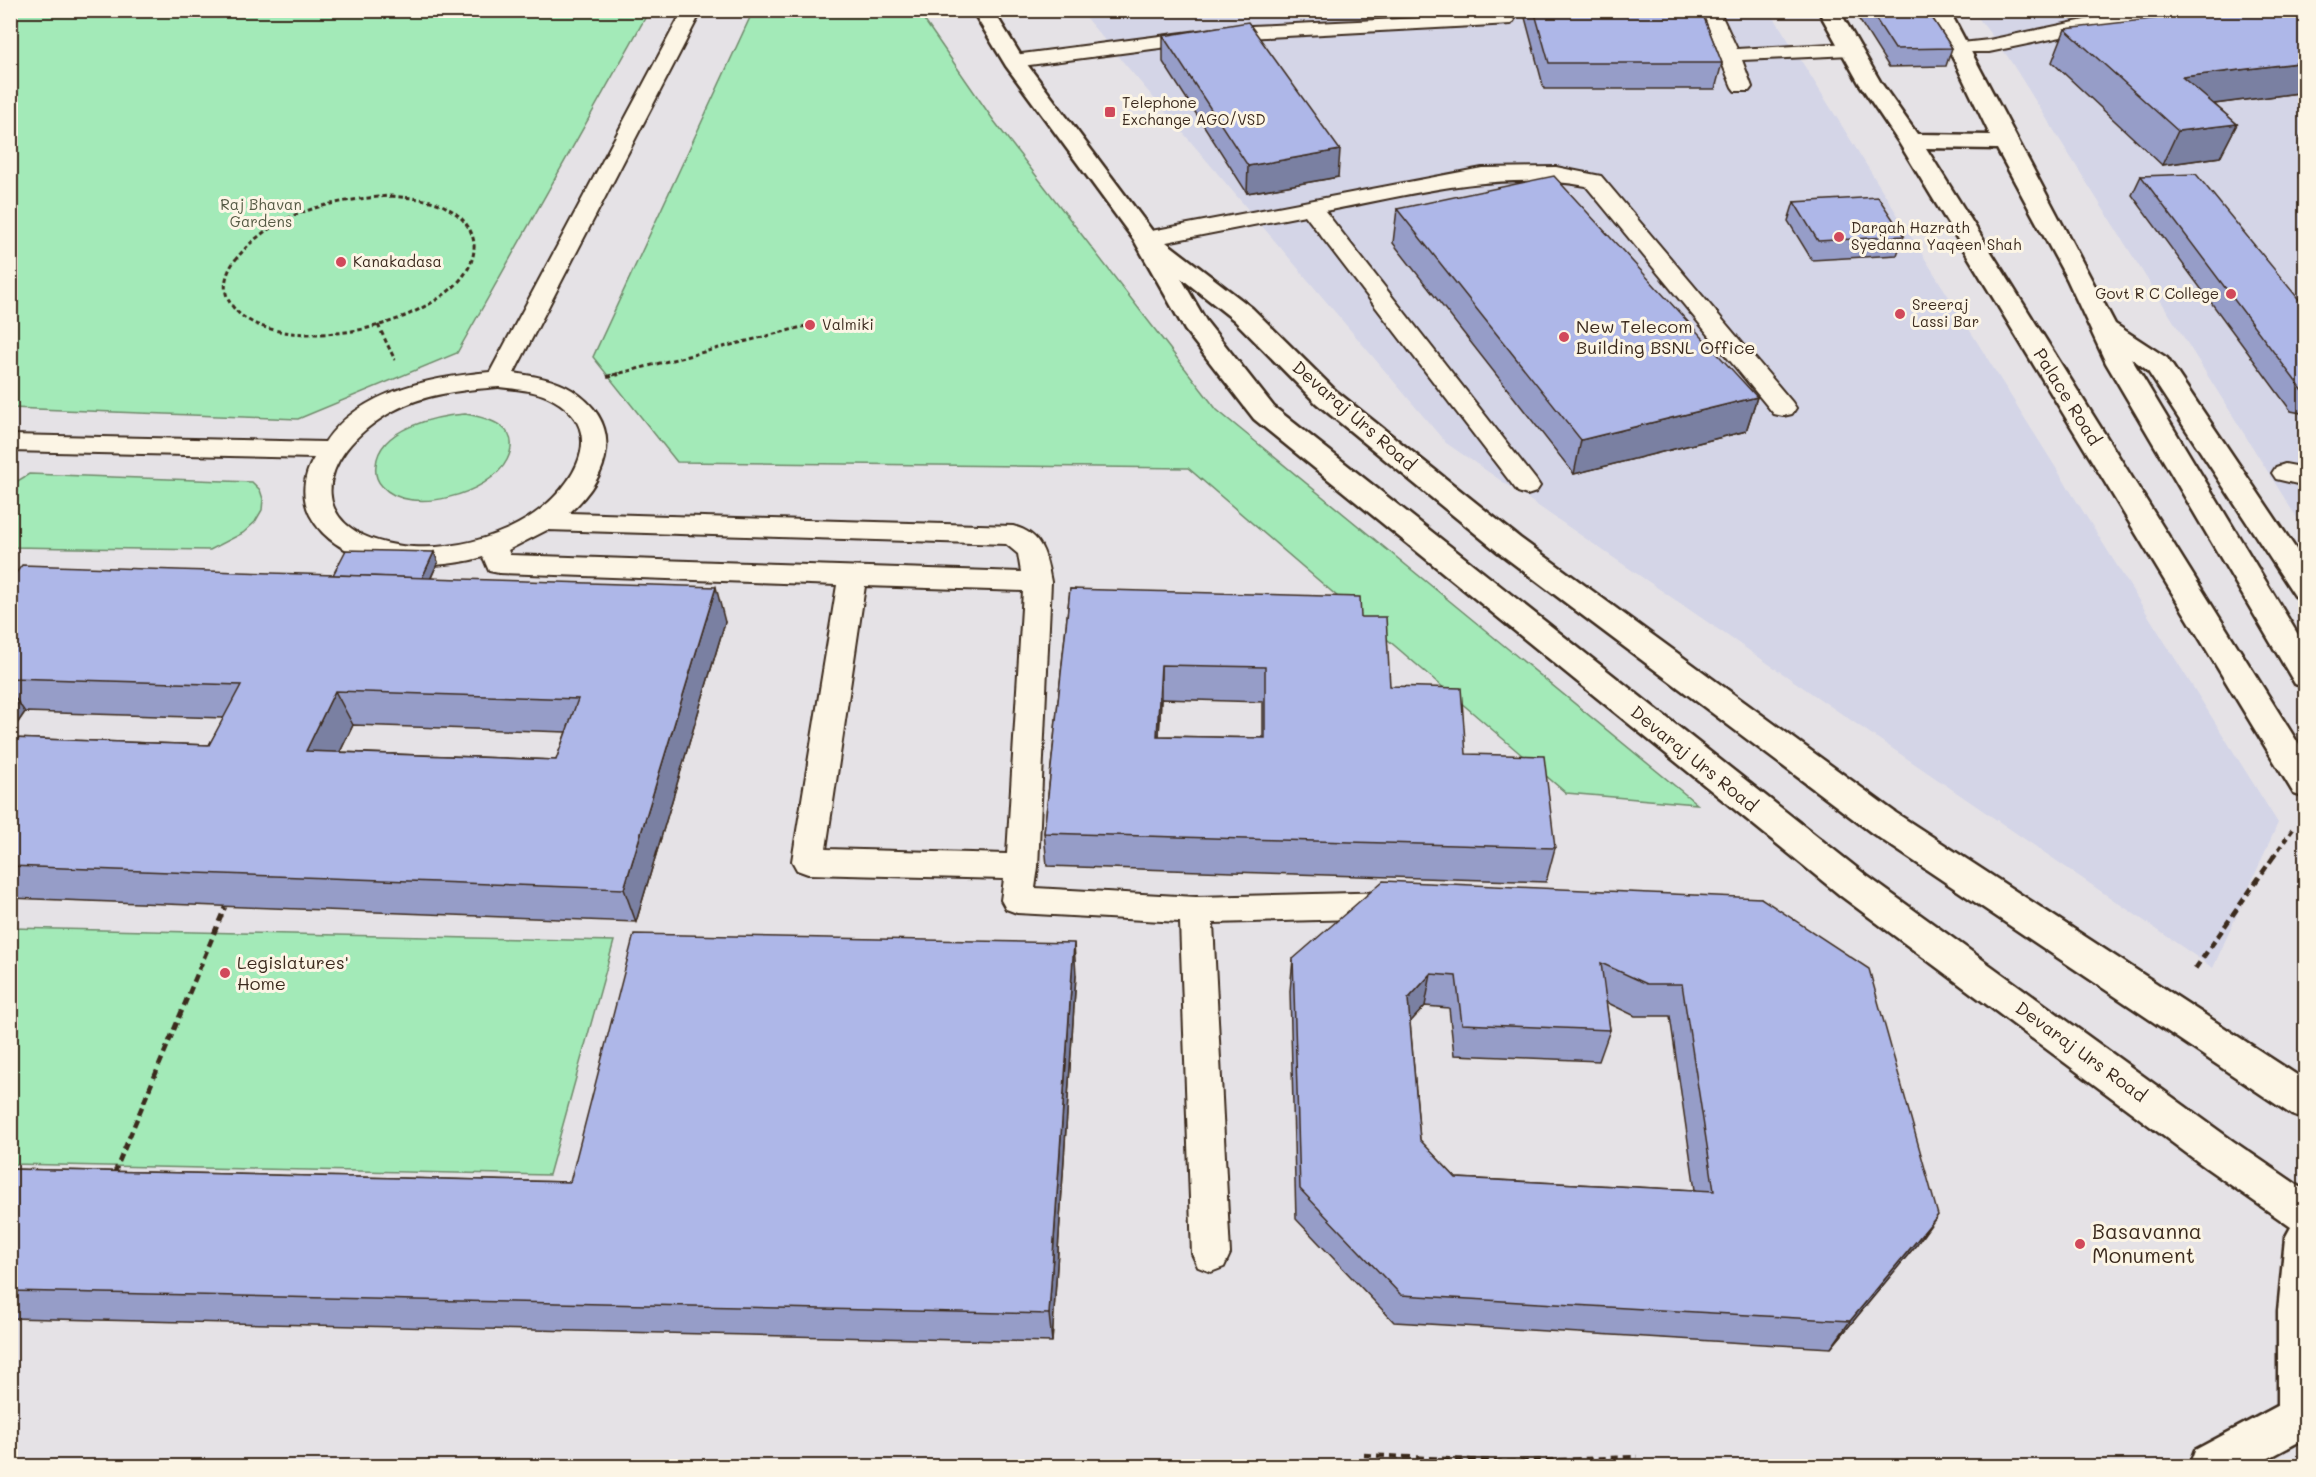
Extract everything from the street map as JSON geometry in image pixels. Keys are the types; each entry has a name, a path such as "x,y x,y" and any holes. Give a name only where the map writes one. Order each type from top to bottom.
{"street":[{"name":"Devaraj Urs Road","path":"982,10 1014,61 1146,239 1194,324 1264,413 1854,886 2219,1154 2306,1214"},
{"name":"Palace Road","path":"1828,10 1870,83 1910,141 2306,785"},
{"path":"1938,10 1960,48 2005,142 2106,330 2119,363 2306,676"},
{"path":"1910,141 2005,142"},
{"name":"Devaraj Urs Road","path":"1146,239 1243,314 1326,397 1509,545 1884,823 2306,1103"},
{"path":"2106,330 2157,364 2306,588"},
{"path":"2211,1467 2303,1416 2299,1311 2306,1238"}],"lane":[{"path":"499,379 693,10"},
{"path":"1709,10 1742,87"},
{"path":"1960,48 1989,46 2162,10"},
{"path":"1014,61 1229,33 1504,20"},
{"path":"1730,55 1851,49"},
{"path":"1146,239 1482,175 1556,174 1593,181 1783,408"},
{"path":"1311,208 1527,486"},
{"path":"499,379 534,384 553,392 564,396 585,413 595,435 594,460 581,486 559,509 529,530 493,545 446,555 400,556 361,547 333,530 317,506 316,478 329,450 352,426 384,406 421,390 460,382 499,379"},
{"path":"10,443 329,450"},
{"path":"542,521 1014,535 1031,550 1037,582 1022,867 1017,900 1196,910 1420,905"},
{"path":"493,545 499,564 1037,582"},
{"path":"852,577 808,861 1022,867"},
{"path":"1196,910 1211,1254"}],"path":[{"path":"391,196 419,199 443,205 461,216 473,229 476,245 472,263 460,280 443,296 392,322 362,330 331,334 301,334 274,330 253,322 237,312 227,298 225,283 230,267 241,251 257,236 278,222 330,203 391,196"},
{"path":"553,392 810,325"},
{"path":"2195,969 2293,829"},
{"path":"113,1178 225,907"},
{"path":"1364,1455 1507,1462 1637,1457"}],"shaded area":[{"path":"1080,11 1770,11 2278,823 2213,968 1446,443"},
{"name":"Govt R C College","path":"1973,11 2305,11 2305,531 2008,57"}],"green space":[{"name":"Raj Bhavan Gardens","path":"11,10 649,11 457,353 298,419 11,408"},
{"path":"753,11 918,11 994,121 1217,410 1697,804 1566,793 1188,468 677,462 593,357"},
{"path":"465,414 484,418 501,426 507,432 511,440 511,449 507,460 498,472 484,483 467,491 429,500 411,500 394,495 380,484 376,476 376,465 379,452 387,442 411,426 425,421"},
{"path":"29,474 252,482 260,490 263,499 262,510 255,522 243,533 210,550 11,547 11,485"},
{"path":"11,928 614,941 549,1175 11,1164"}],"building":[{"path":"1534,10 1701,10 1722,63 1549,63"},
{"path":"1870,10 1927,10 1952,48 1895,49"},
{"path":"2229,10 2306,10 2306,62 2182,77 2237,124 2178,131 2065,29"},
{"path":"1248,22 1340,150 1248,166 1163,36"},
{"path":"2196,174 2306,308 2306,392 2141,176"},
{"name":"New Telecom Building BSNL Office","path":"1554,176 1757,397 1581,440 1397,209"},
{"path":"1878,197 1904,236 1818,241 1794,202"},
{"path":"346,550 434,552 422,578 333,575"},
{"path":"22,565 716,587 624,889 10,866 10,738 209,745 241,685 10,678 10,581","holes":["335,691 578,699 556,760 306,751"]},
{"path":"1070,589 1360,597 1361,617 1386,617 1390,686 1461,688 1466,754 1544,756 1555,848 1044,833","holes":["1161,665 1265,667 1265,738 1157,736"]},
{"path":"1383,881 1761,898 1869,969 1938,1215 1850,1321 1401,1295 1300,1189 1293,959","holes":["1601,963 1647,984 1682,984 1714,1191 1456,1178 1420,1140 1408,999 1431,974 1456,976 1462,1024 1610,1030"]},
{"path":"634,934 1074,943 1049,1314 10,1291 10,1169 570,1182"}],"place":[{"name":"Telephone Exchange AGO/VSD","path":"1110,112"},
{"name":"Dargah Hazrath Syedanna Yaqeen Shah","path":"1839,237"},
{"name":"Kanakadasa","path":"341,262"},
{"name":"Govt R C College","path":"2231,294"},
{"name":"Sreeraj Lassi Bar","path":"1900,314"},
{"name":"Valmiki","path":"810,325"},
{"name":"New Telecom Building BSNL Office","path":"1564,337"},
{"name":"Legislatures' Home","path":"225,973"},
{"name":"Basavanna Monument","path":"2080,1244"}]}
